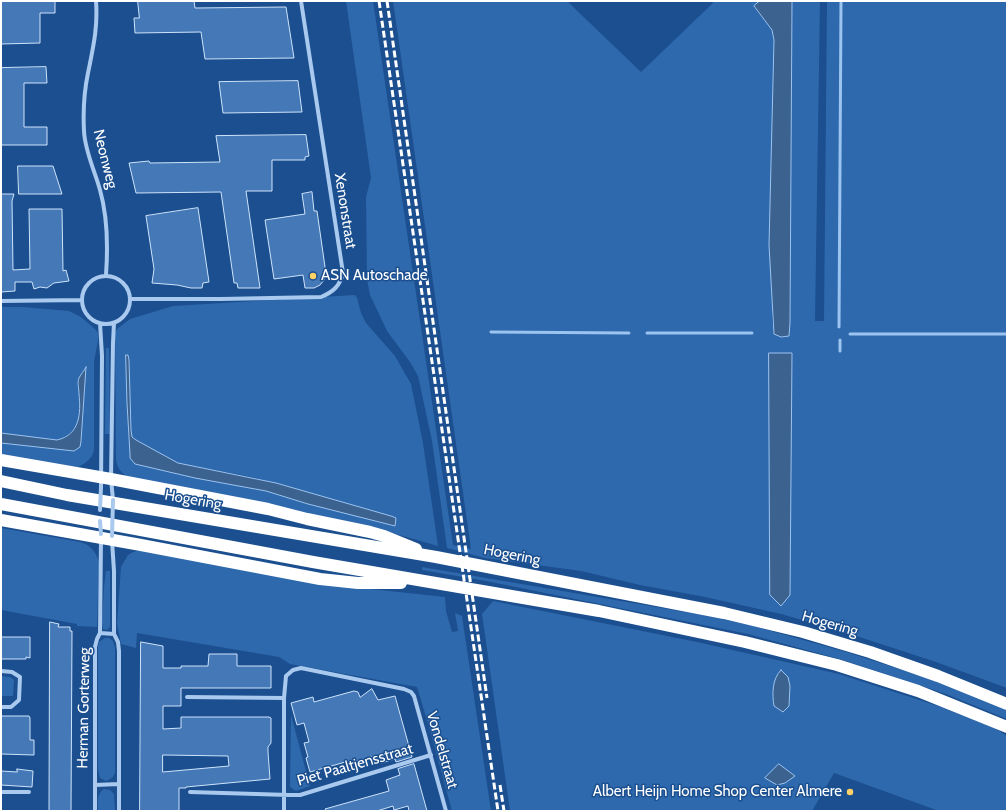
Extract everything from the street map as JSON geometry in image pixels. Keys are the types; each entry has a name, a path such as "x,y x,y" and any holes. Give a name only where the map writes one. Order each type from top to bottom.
{"highway":[{"path":"1,460 106,483 268,509 370,532 384,536 436,557"},
{"name":"Hogering","path":"1,481 75,496 436,557 724,613 803,632 893,660 1007,704"},
{"path":"1,504 599,612 786,652 837,665 918,691 1007,727"},
{"path":"1,520 106,537 320,579 358,583 430,582"}],"street":[{"name":"Neonweg","path":"96,1 98,18 95,42 87,74 83,114 84,133 90,160 100,191 107,228 108,253 106,275"},
{"name":"Xenonstraat","path":"131,299 321,297 336,289 341,282 343,273 301,1"},
{"path":"106,275 115,277 123,282 129,290 131,299 130,305 124,316 114,323 100,323 93,320 87,315 83,308 82,300 84,291 89,283 97,277 106,275"},
{"path":"1,300 82,300"},
{"path":"100,323 106,483"},
{"path":"106,483 114,323"},
{"name":"Herman Gorterweg","path":"106,483 100,510 114,571 114,634 120,651 119,811"},
{"name":"Herman Gorterweg","path":"95,811 95,647 100,632 106,537 112,512 106,483"},
{"name":"Herman Gorterweg","path":"100,632 114,634"},
{"name":"Vondelstraat","path":"284,698 286,676 293,670 301,668 404,689 411,692 414,696 446,811"},
{"path":"1,671 12,672 20,677 19,700 11,707 1,707"},
{"path":"187,697 284,698 284,811"},
{"name":"Piet Paaltjensstraat","path":"190,792 300,795 431,755"},
{"name":"Herman Gorterweg","path":"95,785 120,784"},
{"path":"1,792 29,792"}],"shaded area":[{"path":"346,1 373,1 453,545 471,549 393,1 567,1 641,72 713,3 712,1 760,1 754,7 772,30 774,40 772,319 774,334 781,337 789,336 790,323 792,1 820,1 815,321 824,321 827,1 1007,1 1007,688 936,662 841,631 781,614 705,597 640,585 581,571 485,558 447,548 432,441 418,376 410,362 387,331 370,295 367,280 366,197 371,178"},
{"path":"760,1 792,1 790,323 789,336 781,337 774,334 769,245 774,40 772,30 754,6"},
{"path":"355,295 366,323 395,356 411,384 423,443 438,546 348,523 130,478 122,473 117,466 116,459 115,333 117,329 130,319 173,306","holes":["126,355 128,355 131,430 132,437 136,440 178,463 252,477 391,516 396,518 395,526 308,504 266,491 195,478 135,464 130,458"]},
{"path":"1,307 23,307 69,311 81,317 98,333 94,361 94,450 92,456 84,464 78,467 1,456 1,443 74,451 80,446 85,370 79,378 80,407 78,421 70,433 57,440 1,433"},
{"path":"106,348 109,348 110,434 105,434"},
{"path":"769,353 792,353 790,595 781,606 770,595"},
{"path":"126,355 128,355 129,360 131,430 132,437 136,440 178,463 276,483 391,516 396,518 395,526 308,504 266,491 195,478 135,464 130,458"},
{"path":"86,367 80,447 74,451 1,443 1,433 57,440 70,433 75,428 79,416 80,401 78,380"},
{"path":"1,528 80,542 92,549 99,562 97,627 77,626 77,624 1,610"},
{"path":"141,550 352,587 445,597 446,611 452,632 458,631 455,613 462,616 491,811 452,811 417,687 290,664 279,657 137,633 136,648 121,644 117,624 121,567 128,555"},
{"path":"422,567 703,615 750,625 846,652 949,685 1007,709 1007,719 946,694 843,660 748,634 486,581 422,570"},
{"path":"106,571 110,571 110,627 107,630 103,629 102,623"},
{"path":"493,601 697,642 839,674 941,707 996,729 1007,736 1007,811 939,811 834,773 812,811 510,811 482,614"},
{"path":"105,638 109,638 113,641 115,648 115,773 112,778 106,781 100,778 98,770 98,646 99,642"},
{"path":"781,670 788,677 790,686 789,706 783,712 774,706 773,697 774,682"},
{"path":"1,676 10,677 14,680 13,696 1,696"},
{"path":"291,715 310,786 296,791 290,787"},
{"path":"779,764 795,776 785,783 777,785 765,778"},
{"path":"104,789 110,790 114,794 115,811 98,811 99,796 101,791"}],"building":[{"path":"1,1 55,1 55,13 40,13 40,43 1,44"},
{"path":"138,1 194,1 195,8 286,7 294,58 205,59 201,32 135,33 134,18 139,18"},
{"path":"46,67 47,83 24,83 24,127 47,127 47,145 1,145 1,68"},
{"path":"298,81 302,112 223,113 219,82"},
{"path":"306,135 309,156 305,157 305,160 272,160 272,191 246,191 260,288 238,288 237,283 234,283 221,192 136,193 129,163 149,161 150,163 220,162 216,136"},
{"path":"18,166 53,166 62,194 19,194"},
{"path":"312,192 314,211 317,211 326,274 320,285 314,288 305,288 303,275 274,279 265,220 305,214 302,194"},
{"path":"1,194 14,194 12,201 13,270 30,269 29,209 62,209 63,271 66,270 69,281 54,283 47,288 40,287 34,289 32,282 15,282 15,291 1,292"},
{"path":"198,208 209,282 203,283 202,288 152,283 154,269 146,216"},
{"path":"50,622 59,624 58,627 70,627 70,631 72,631 71,811 49,811"},
{"path":"1,637 30,637 30,658 1,659"},
{"path":"141,642 163,646 163,668 208,666 209,654 237,654 237,666 271,666 271,688 181,688 181,706 163,706 163,729 181,728 181,717 271,718 271,743 268,747 270,779 179,788 179,811 140,811","holes":["163,755 228,756 229,766 163,772"]},
{"path":"372,689 378,700 395,696 412,757 396,762 395,759 381,763 379,755 349,763 349,761 310,772 304,743 309,742 304,723 297,725 291,703 313,697 314,702 354,691 358,692 360,697"},
{"path":"1,716 29,716 30,740 34,740 34,755 1,754"},
{"path":"414,764 427,811 409,811 408,806 394,810 393,806 377,811 326,811 325,809 389,791 386,780 400,775 398,769"},
{"path":"17,769 33,771 32,787 1,785 1,771 17,772"}],"waterway":[{"path":"839,327 841,1"},
{"path":"491,332 629,333"},
{"path":"647,333 752,333"},
{"path":"850,334 1007,334"},
{"path":"840,340 840,351"}],"railway":[{"path":"379,1 498,811"},
{"path":"387,1 487,698"},
{"path":"500,785 504,811"}],"place":[{"name":"ASN Autoschade","path":"313,276"},
{"name":"Albert Heijn Home Shop Center Almere","path":"850,792"}]}
